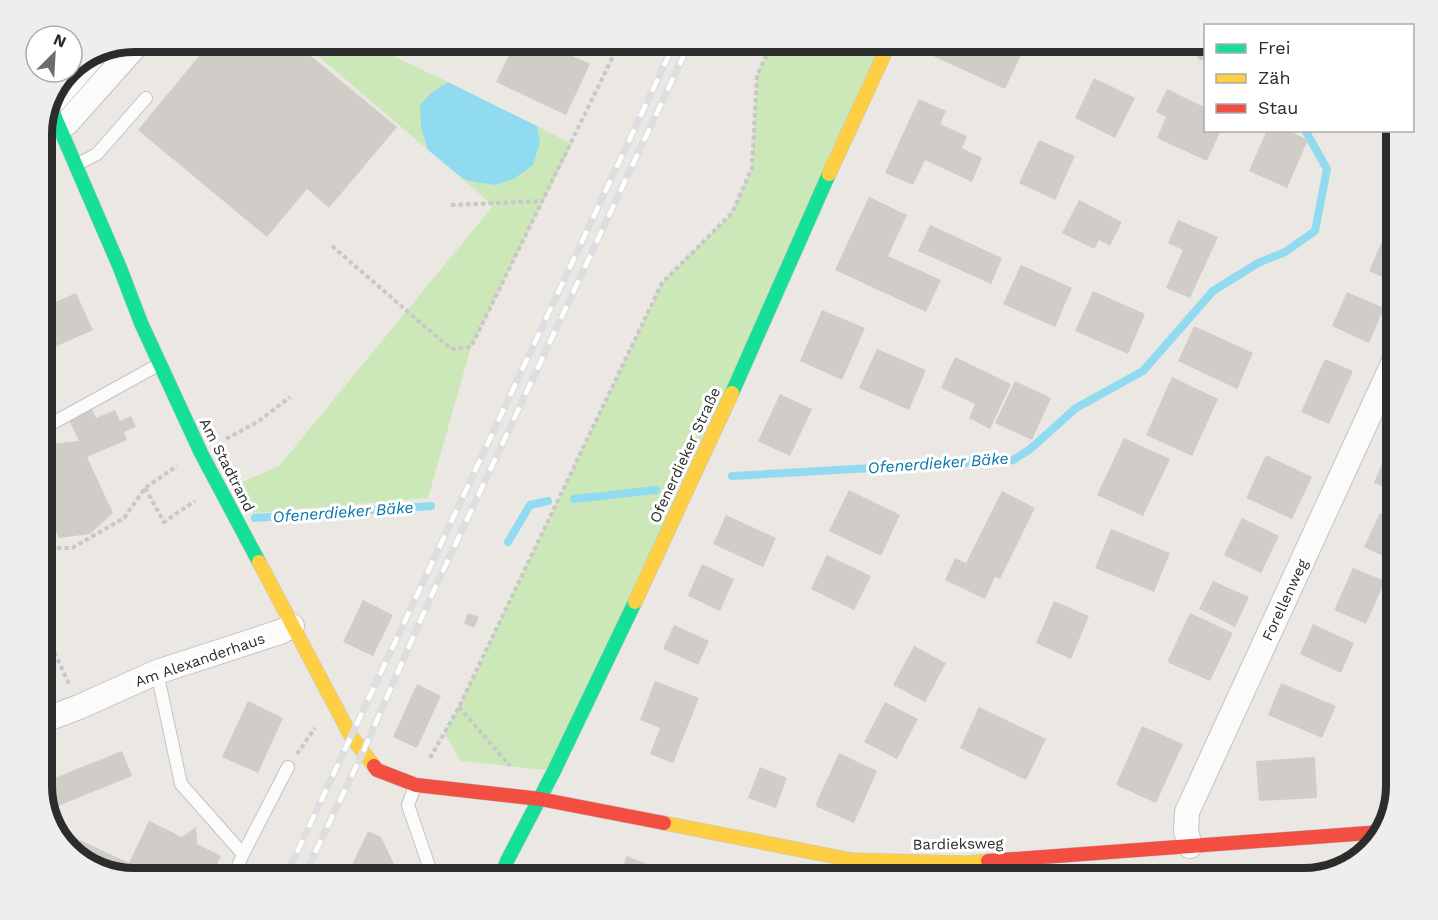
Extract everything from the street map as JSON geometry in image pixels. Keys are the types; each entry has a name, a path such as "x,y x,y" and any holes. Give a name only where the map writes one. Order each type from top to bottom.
{"street":[{"path":"55,118 67,123 130,52"},
{"name":"Ofenerdieker Straße","path":"505,868 540,800 696,473 885,52"},
{"name":"Am Stadtrand","path":"55,118 159,364 201,453 351,736 377,770 416,785 540,800"},
{"name":"Forellenweg","path":"1190,846 1186,831 1187,812 1386,379"},
{"name":"Am Alexanderhaus","path":"53,717 157,672 280,632 292,626"},
{"name":"Bardieksweg","path":"540,800 852,860 968,863 1371,833"}],"lane":[{"path":"55,118 59,104 96,62"},
{"path":"75,165 97,154 146,98"},
{"path":"53,423 159,364"},
{"path":"157,672 181,784 243,854"},
{"path":"237,868 288,767"},
{"path":"416,785 408,806 430,868"}],"path":[{"path":"332,246 451,349 471,347 615,52"},
{"path":"416,785 459,707 662,283 732,213 752,168 757,76 768,52"},
{"path":"451,205 543,201"},
{"path":"201,453 259,421 290,397"},
{"path":"53,548 72,548 124,518 145,488 174,468"},
{"path":"145,488 164,522 198,499"},
{"path":"53,649 80,707"},
{"path":"459,707 540,800"},
{"path":"288,767 307,737 322,721"}],"green space":[{"path":"314,52 385,52 448,82 432,92 421,128 428,150"},
{"path":"768,52 883,52 554,771 461,761 444,733 459,707 662,283 732,213 752,168 757,76"},
{"path":"537,126 572,144 471,347 428,498 254,513 238,484 279,466 493,206 463,179 496,185 514,179 533,165 540,143"}],"water":[{"path":"448,82 537,126 540,143 533,165 514,179 496,185 474,182 463,179 428,150 421,128 420,105 432,92"}],"building":[{"path":"202,52 306,52 397,127 329,208 307,189 267,237 138,130"},
{"path":"510,52 564,52 590,64 566,115 496,82"},
{"path":"935,52 1022,52 1005,89 933,56"},
{"path":"1194,52 1204,52 1204,59 1200,61"},
{"path":"1094,78 1135,98 1115,138 1075,118"},
{"path":"1167,89 1204,107 1204,132 1220,132 1207,161 1157,138 1166,117 1156,112"},
{"path":"919,99 946,111 940,124 967,136 962,148 982,158 972,182 925,160 913,185 885,173"},
{"path":"1266,132 1291,132 1308,140 1287,188 1249,171"},
{"path":"1039,140 1075,156 1055,200 1019,183"},
{"path":"869,197 907,215 888,256 941,280 926,312 835,270"},
{"path":"1079,200 1122,222 1110,246 1099,240 1094,249 1062,233"},
{"path":"1178,220 1218,237 1190,298 1166,288 1183,250 1168,243"},
{"path":"930,225 1002,258 991,284 918,251"},
{"path":"1384,237 1386,238 1386,279 1369,271"},
{"path":"1021,265 1072,288 1055,327 1003,304"},
{"path":"1093,291 1145,314 1128,354 1075,331"},
{"path":"1347,292 1384,308 1369,343 1332,326"},
{"path":"76,293 93,330 53,348 53,322 56,321 53,314 53,303"},
{"path":"822,310 865,328 842,380 800,361"},
{"path":"1194,326 1253,353 1237,389 1178,361"},
{"path":"877,349 926,370 909,410 859,388"},
{"path":"955,357 1011,384 990,429 969,418 975,404 941,388"},
{"path":"1325,359 1353,371 1329,424 1301,412"},
{"path":"1172,377 1218,399 1192,456 1146,435"},
{"path":"1015,381 1051,398 1032,440 995,423"},
{"path":"780,394 812,409 790,456 758,441"},
{"path":"91,407 96,418 115,410 120,421 131,416 136,427 124,432 127,440 87,457 113,513 90,534 59,538 53,525 53,444 79,441 68,418"},
{"path":"1124,438 1170,459 1143,516 1097,495"},
{"path":"1386,454 1386,488 1374,483"},
{"path":"1266,455 1312,477 1292,519 1246,498"},
{"path":"849,490 900,515 881,556 829,531"},
{"path":"1002,491 1035,508 1000,579 995,577 985,599 945,580 955,558 966,563"},
{"path":"1380,513 1386,516 1386,557 1364,547"},
{"path":"726,515 776,538 763,567 713,544"},
{"path":"1242,518 1279,536 1261,573 1224,555"},
{"path":"1111,529 1170,553 1154,592 1095,568"},
{"path":"827,555 871,576 854,610 811,589"},
{"path":"702,564 734,579 720,611 688,596"},
{"path":"1353,568 1385,581 1366,624 1334,610"},
{"path":"1213,581 1249,597 1235,627 1199,609"},
{"path":"363,600 393,615 373,656 343,642"},
{"path":"1054,601 1089,616 1071,659 1036,643"},
{"path":"468,613 479,617 474,628 464,623"},
{"path":"1190,613 1233,633 1210,681 1167,662"},
{"path":"1313,624 1354,643 1341,673 1300,654"},
{"path":"674,625 709,641 698,665 663,649"},
{"path":"914,646 946,663 925,702 893,685"},
{"path":"655,681 699,698 673,763 650,754 660,728 640,720"},
{"path":"1281,683 1336,706 1322,738 1268,715"},
{"path":"417,684 441,696 417,748 393,737"},
{"path":"248,701 283,718 258,773 222,757"},
{"path":"885,702 918,719 897,759 864,742"},
{"path":"979,707 1046,739 1026,780 960,748"},
{"path":"1142,726 1183,744 1156,803 1116,785"},
{"path":"122,751 132,776 55,807 53,779"},
{"path":"839,753 877,771 854,823 815,806"},
{"path":"1315,757 1317,798 1259,801 1256,761"},
{"path":"760,767 787,778 776,808 748,798"},
{"path":"149,821 182,837 196,827 197,844 221,856 216,868 118,866 89,854 69,835 129,863"},
{"path":"368,831 381,837 394,864 392,868 351,868"},
{"path":"627,856 657,868 622,868"}],"waterway":[{"name":"Ofenerdieker Bäke","path":"732,476 1013,460 1029,450 1076,408 1143,371 1213,291 1258,263 1285,252 1315,231 1327,169 1306,132"},
{"name":"Ofenerdieker Bäke","path":"574,499 656,490"},
{"name":"Ofenerdieker Bäke","path":"508,542 530,505 548,501"},
{"name":"Ofenerdieker Bäke","path":"255,518 431,506"}],"railway":[{"path":"290,868 670,52"},
{"path":"308,868 363,752 428,603 685,52"}],"traffic: fast":[{"path":"55,116 120,268 141,323 201,453 259,562"},
{"path":"732,393 829,174"},
{"path":"505,868 635,602"}],"traffic: slow":[{"path":"829,174 885,52"},
{"path":"635,602 732,393"},
{"path":"259,562 351,736 374,766"},
{"path":"664,823 852,860 967,863 988,861"}],"traffic: jam":[{"path":"374,766 377,770 416,785 540,799 664,823"},
{"path":"988,861 1371,833"}]}
